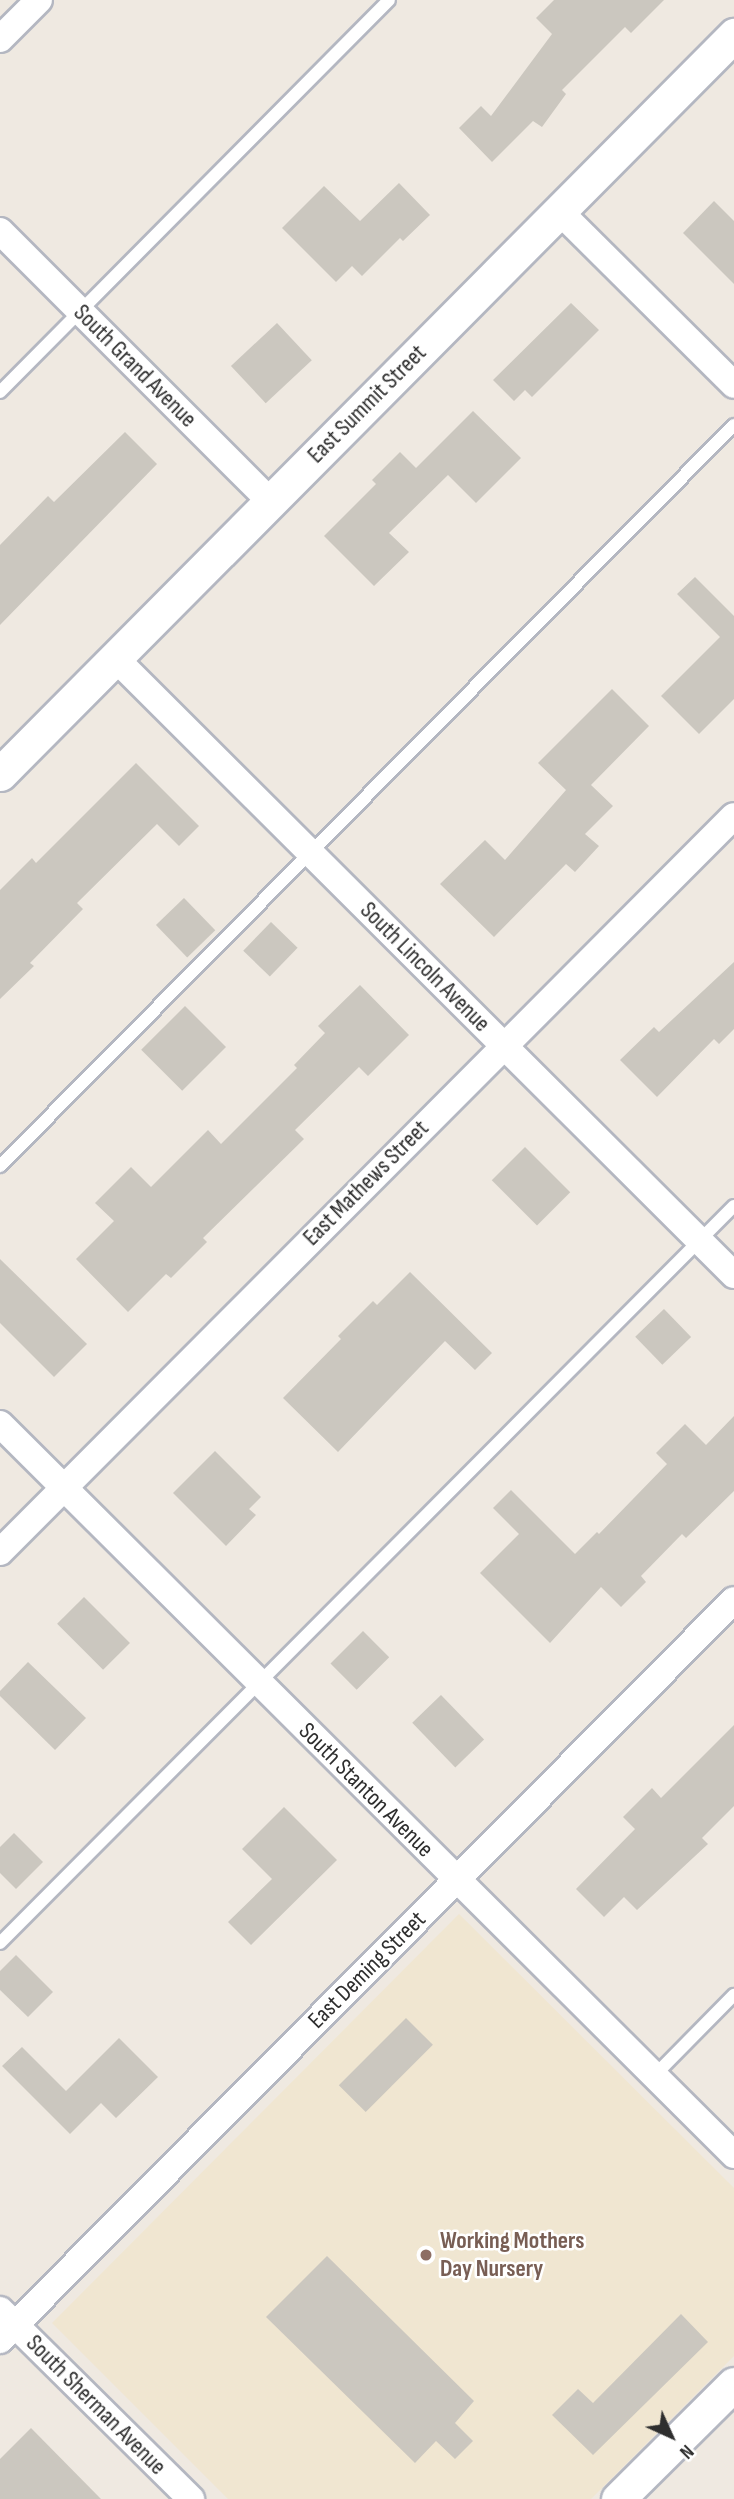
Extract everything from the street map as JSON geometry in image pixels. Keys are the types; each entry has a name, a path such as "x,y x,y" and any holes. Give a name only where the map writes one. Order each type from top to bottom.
{"street":[{"path":"0,40 39,0"},
{"name":"East Summit Street","path":"0,774 734,35"},
{"path":"560,212 734,385"},
{"name":"South Grand Avenue","path":"0,231 270,501"},
{"name":"South Lincoln Avenue","path":"115,659 734,1275"},
{"name":"East Mathews Street","path":"0,1552 734,816"},
{"name":"South Stanton Avenue","path":"0,1424 734,2155"},
{"name":"East Deming Street","path":"5,2325 456,1880 734,1600"},
{"name":"South Sherman Avenue","path":"5,2325 191,2499"},
{"path":"618,2499 734,2384"}],"lane":[{"path":"0,392 388,0"},
{"path":"0,1166 734,425"},
{"path":"0,1943 734,1206"},
{"path":"654,2076 734,1995"}],"shaded area":[{"name":"Working Mothers Day Nursery","path":"459,1914 734,2188 734,2356 591,2499 228,2499 52,2323"}],"building":[{"path":"554,0 664,0 631,33 625,27 562,90 566,94 542,127 533,121 492,162 459,128 481,106 491,116 552,34 536,18"},
{"path":"399,183 430,215 403,241 400,238 362,276 352,266 336,282 282,228 324,186 360,221"},
{"path":"714,201 734,221 734,284 683,233"},
{"path":"571,303 599,330 532,397 525,390 514,401 493,380"},
{"path":"277,323 312,360 266,403 231,366"},
{"path":"473,411 521,458 476,503 448,475 389,533 409,552 374,586 324,536 376,484 372,480 400,452 416,468"},
{"path":"125,432 157,464 0,625 0,545 48,496 54,502"},
{"path":"695,577 734,616 734,699 699,734 661,696 720,637 677,594"},
{"path":"612,689 649,726 591,785 613,806 585,834 599,846 575,872 566,864 494,937 440,884 485,840 505,860 566,790 538,763"},
{"path":"136,763 199,826 179,846 157,824 77,903 83,909 30,963 34,966 0,999 0,890 32,858 36,863"},
{"path":"184,898 215,930 187,957 156,925"},
{"path":"271,922 298,948 270,976 243,951"},
{"path":"734,962 734,1029 719,1044 714,1039 657,1097 620,1060 654,1027 659,1032"},
{"path":"360,985 409,1035 368,1076 359,1067 295,1130 304,1139 203,1238 207,1242 171,1278 166,1274 128,1312 76,1259 114,1221 95,1203 131,1167 151,1187 208,1130 221,1144 297,1068 294,1065 325,1033 318,1026"},
{"path":"185,1006 226,1047 182,1091 141,1050"},
{"path":"525,1147 570,1192 537,1225 492,1180"},
{"path":"0,1259 87,1344 54,1377 0,1323"},
{"path":"410,1272 492,1353 475,1370 445,1341 338,1452 283,1398 341,1339 338,1336 373,1301 377,1305"},
{"path":"664,1309 691,1337 662,1365 635,1337"},
{"path":"734,1416 734,1491 686,1538 682,1534 641,1576 646,1582 621,1607 601,1587 550,1643 480,1573 519,1534 493,1508 511,1490 575,1554 597,1532 599,1534 667,1464 656,1453 685,1424 706,1445"},
{"path":"215,1451 261,1497 249,1509 256,1515 226,1546 173,1493"},
{"path":"84,1597 130,1643 103,1670 57,1624"},
{"path":"363,1631 389,1657 357,1690 330,1664"},
{"path":"28,1662 86,1718 55,1750 0,1696 0,1691"},
{"path":"441,1695 484,1740 455,1767 412,1723"},
{"path":"734,1725 734,1806 702,1838 708,1844 637,1910 624,1897 604,1917 576,1889 635,1829 623,1817 652,1788 661,1798"},
{"path":"284,1807 337,1860 251,1945 228,1922 272,1879 242,1849"},
{"path":"14,1833 43,1862 16,1889 0,1873 0,1847"},
{"path":"16,1955 53,1992 28,2017 0,1990 0,1971"},
{"path":"406,2018 433,2045 366,2112 339,2085"},
{"path":"119,2038 158,2077 116,2118 101,2103 70,2134 2,2066 22,2047 66,2091"},
{"name":"Working Mothers Day Nursery","path":"327,2256 474,2401 455,2423 473,2441 455,2459 436,2441 415,2463 266,2317"},
{"path":"681,2314 708,2342 593,2455 552,2415 578,2389 593,2403"},
{"path":"31,2428 101,2499 0,2499 0,2459"}],"place":[{"name":"Working Mothers Day Nursery","path":"426,2255"}]}
